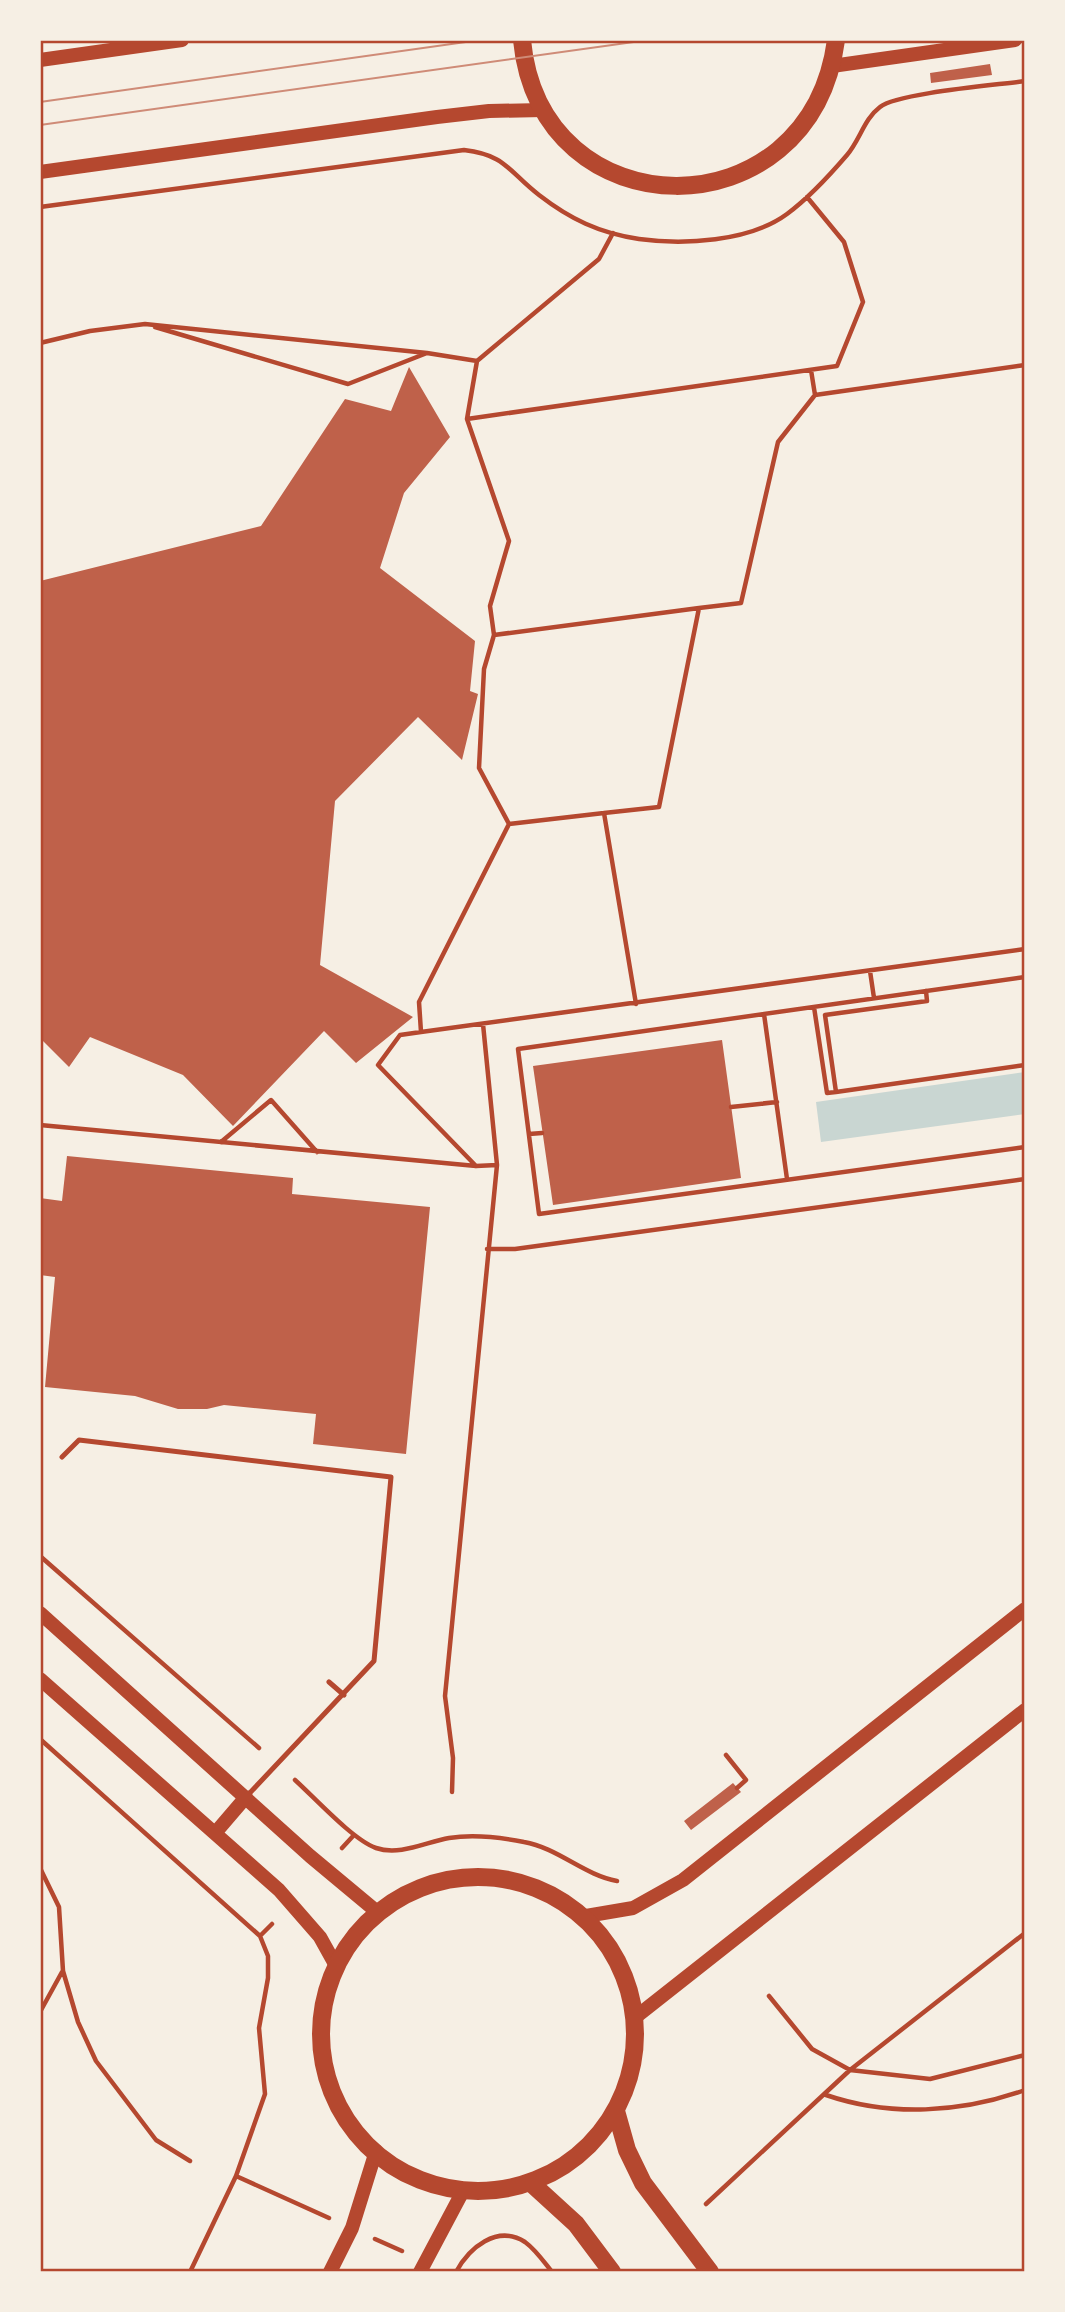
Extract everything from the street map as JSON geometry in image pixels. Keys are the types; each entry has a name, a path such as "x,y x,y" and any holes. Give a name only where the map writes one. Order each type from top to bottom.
{"main road":[{"path":"40,60 182,40"},
{"path":"522,40 524,57 543,110 569,144 605,170 646,184 690,188 732,178 771,158 803,128 832,66 836,40"},
{"path":"832,66 1015,40"},
{"path":"40,172 437,117 489,111 543,110"},
{"path":"586,1916 634,1908 683,1880 1025,1609"},
{"path":"40,1613 310,1856 376,1911"},
{"path":"40,1678 279,1890 320,1937 335,1964"},
{"path":"637,2016 1025,1710"},
{"path":"215,1832 246,1797"},
{"path":"468,1877 522,1883 586,1916 622,1964 637,2016 631,2069 616,2111 590,2144 561,2167 530,2182 497,2190 463,2191 413,2178 376,2151 341,2113 323,2062 323,2010 335,1964 355,1931 376,1911 417,1887 468,1877"},
{"path":"616,2111 627,2151 643,2183 710,2272"},
{"path":"330,2272 352,2228 376,2151"},
{"path":"530,2182 576,2224 612,2272"},
{"path":"420,2272 463,2191"}],"lane":[{"path":"62,1457 79,1440 391,1477 374,1661 246,1797"},
{"path":"329,1682 344,1695"}],"path":[{"path":"40,207 464,149 489,153 564,214 591,229 639,239 686,241 745,233 785,216 821,186 853,148 869,118 890,101 1025,81"},
{"path":"467,419 837,366 863,302 844,242 807,197"},
{"path":"509,824 479,768 484,669 494,635 490,606 509,541 467,419 477,361 599,259 613,233"},
{"path":"40,343 90,331 145,324 427,353 477,361"},
{"path":"145,324 348,384 427,353"},
{"path":"494,635 741,603 778,442 815,395 1025,365"},
{"path":"811,370 815,395"},
{"path":"509,824 659,807 699,608"},
{"path":"604,813 636,1004"},
{"path":"421,1032 419,1002 509,824"},
{"path":"475,1166 378,1065 400,1035 1025,949"},
{"path":"870,971 874,999"},
{"path":"1025,977 518,1049 539,1214 1025,1147"},
{"path":"836,1092 825,1015 927,1000 926,991"},
{"path":"814,1007 827,1093 1025,1065"},
{"path":"764,1014 787,1180"},
{"path":"452,1792 453,1758 445,1696 497,1165 483,1024"},
{"path":"220,1142 271,1100 318,1153"},
{"path":"731,1107 777,1102"},
{"path":"40,1125 318,1153 475,1166 497,1165"},
{"path":"528,1135 542,1133"},
{"path":"487,1250 515,1249 1025,1179"},
{"path":"40,1556 279,1765 354,1835 375,1848 393,1851 450,1838 492,1836 527,1842 562,1855 603,1879 624,1883"},
{"path":"40,1739 260,1936 268,1956 268,1978 259,2028 265,2094 236,2176 190,2272"},
{"path":"726,1755 746,1780 737,1787"},
{"path":"41,1870 59,1906 62,1971 78,2022 96,2061 156,2140 190,2161"},
{"path":"706,2204 850,2070 1025,1933"},
{"path":"40,2012 62,1971"},
{"path":"769,1996 812,2049 850,2070 930,2080 1025,2054"},
{"path":"826,2095 857,2105 912,2112 1003,2098 1025,2090"},
{"path":"236,2176 338,2222"},
{"path":"364,2234 411,2255"},
{"path":"456,2272 474,2246 488,2239 506,2237 523,2240 552,2272"}],"shaded area":[{"path":"1025,1072 1025,1114 821,1142 816,1102"}],"building":[{"path":"990,64 992,75 931,83 930,73"},
{"path":"409,367 450,437 404,493 380,568 475,641 470,691 478,694 462,760 418,717 335,801 320,965 413,1017 356,1063 324,1031 233,1126 183,1075 90,1037 69,1067 40,1038 40,581 261,526 345,399 391,411"},
{"path":"722,1040 741,1178 553,1205 533,1066"},
{"path":"67,1156 293,1178 292,1194 430,1207 406,1454 313,1444 316,1414 224,1405 207,1409 178,1409 135,1396 45,1387 55,1277 40,1275 40,1198 62,1201"},
{"path":"733,1783 741,1792 691,1830 684,1821"}],"tram line":[{"path":"40,102 480,40"},
{"path":"40,125 648,40"}]}
